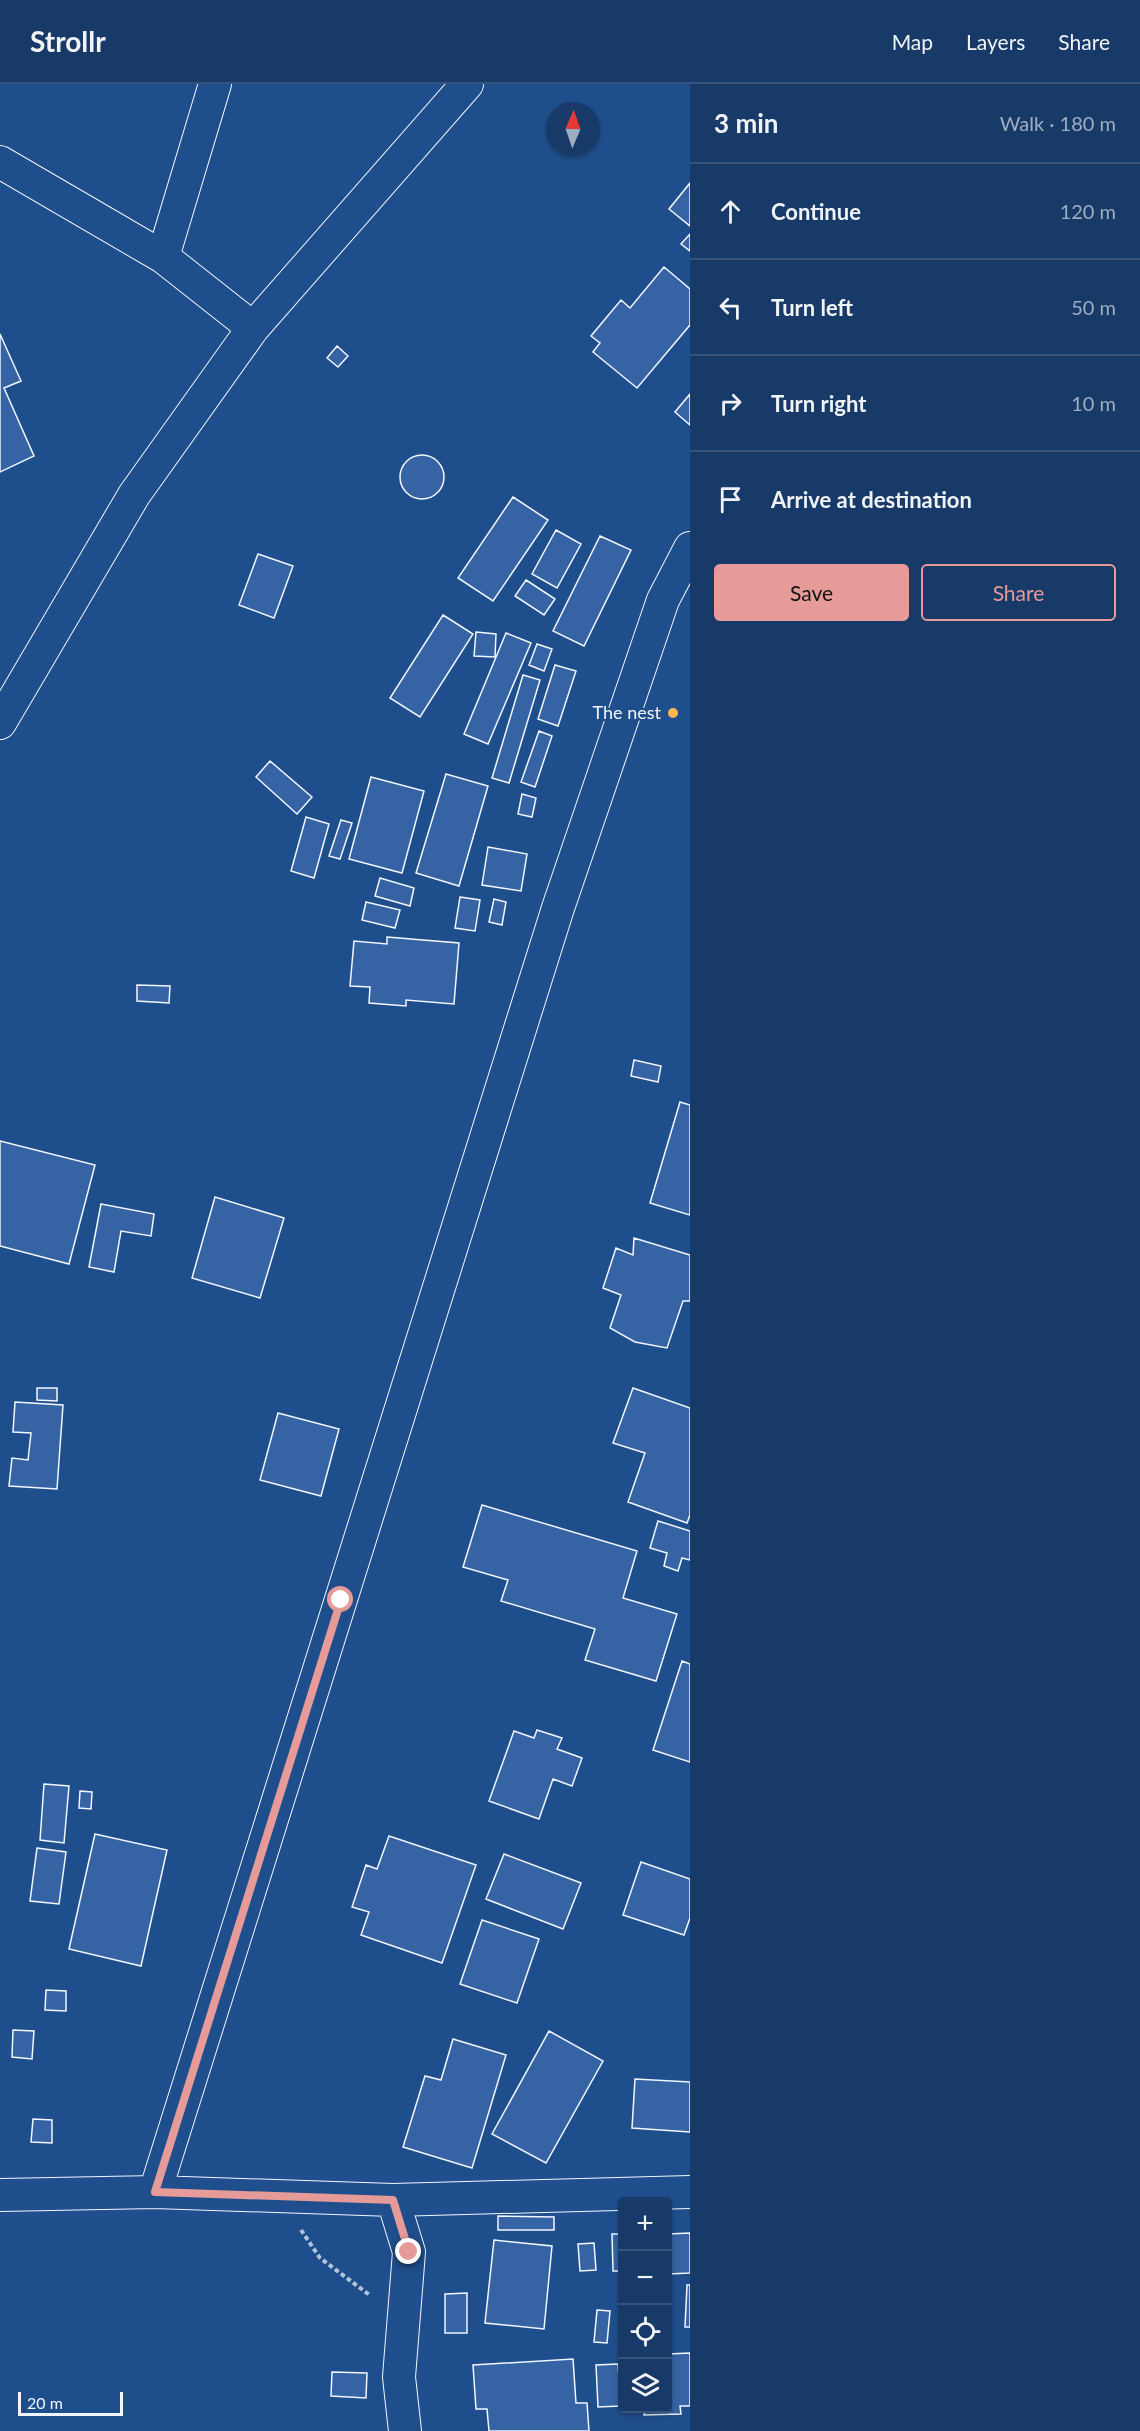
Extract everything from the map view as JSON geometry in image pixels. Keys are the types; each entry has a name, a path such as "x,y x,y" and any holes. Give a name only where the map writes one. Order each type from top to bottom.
{"street":[{"path":"163,257 215,84"},
{"path":"0,723 134,495 253,328 467,84"},
{"path":"0,162 163,257 253,328"},
{"path":"155,2192 558,908 663,600 690,548"},
{"path":"0,2194 155,2192 393,2200 690,2192"},
{"path":"393,2200 409,2252 399,2377 405,2431"}],"path":[{"path":"265,2196 282,2217 301,2231 320,2258 403,2319"}],"building":[{"path":"690,183 690,226 669,209"},
{"path":"690,234 690,251 681,244"},
{"path":"664,267 690,289 690,325 637,388 593,352 600,343 591,336 621,300 630,308"},
{"path":"0,334 21,381 4,388 34,456 0,472"},
{"path":"337,346 348,356 338,367 327,358"},
{"path":"690,394 690,425 675,412"},
{"path":"422,455 437,462 444,477 437,492 422,499 407,492 400,477 407,462"},
{"path":"513,497 548,520 493,601 458,578"},
{"path":"556,530 581,544 557,588 532,574"},
{"path":"600,536 631,550 584,646 553,631"},
{"path":"258,554 293,566 274,618 239,605"},
{"path":"526,580 555,599 544,615 515,596"},
{"path":"443,615 473,634 420,717 390,698"},
{"path":"476,632 496,634 495,657 474,656"},
{"path":"506,633 531,643 488,744 464,734"},
{"path":"537,644 552,649 544,671 529,665"},
{"path":"555,665 576,671 558,726 538,719"},
{"path":"523,675 540,680 509,783 492,778"},
{"path":"539,731 552,736 535,787 521,782"},
{"path":"270,761 312,797 297,814 256,777"},
{"path":"446,774 488,786 459,886 416,873"},
{"path":"371,777 424,791 402,873 349,859"},
{"path":"522,794 536,798 532,817 518,814"},
{"path":"306,817 329,824 314,878 291,871"},
{"path":"341,820 352,823 340,859 329,856"},
{"path":"488,847 527,854 521,891 482,885"},
{"path":"380,878 414,888 410,906 375,896"},
{"path":"460,897 480,900 475,931 455,928"},
{"path":"494,899 506,902 502,925 489,922"},
{"path":"366,902 400,910 395,928 362,920"},
{"path":"387,937 459,943 454,1004 406,1000 406,1006 369,1003 370,987 350,986 354,941 387,944"},
{"path":"137,985 170,986 169,1003 137,1001"},
{"path":"634,1060 661,1066 658,1082 631,1076"},
{"path":"680,1102 690,1105 690,1215 650,1203"},
{"path":"0,1141 95,1165 69,1264 0,1246"},
{"path":"215,1197 284,1218 260,1298 192,1278"},
{"path":"101,1204 154,1214 151,1236 121,1231 114,1272 89,1267"},
{"path":"634,1238 690,1255 690,1301 683,1301 667,1348 635,1342 610,1328 621,1295 603,1288 616,1248 633,1255"},
{"path":"37,1388 57,1388 57,1401 37,1400"},
{"path":"633,1388 690,1408 690,1515 687,1523 628,1502 645,1453 613,1443"},
{"path":"15,1402 63,1405 57,1489 9,1486 12,1458 28,1460 31,1433 13,1432"},
{"path":"278,1413 339,1429 321,1496 260,1480"},
{"path":"482,1505 637,1551 623,1598 677,1614 656,1681 585,1660 595,1629 501,1601 508,1580 463,1567"},
{"path":"658,1521 690,1531 690,1560 682,1558 678,1571 664,1566 667,1553 650,1548"},
{"path":"682,1661 690,1664 690,1762 653,1750"},
{"path":"537,1730 562,1738 557,1749 582,1758 572,1786 553,1779 539,1819 489,1801 514,1731 534,1738"},
{"path":"44,1784 69,1786 64,1843 40,1840"},
{"path":"80,1791 92,1792 91,1809 79,1808"},
{"path":"95,1834 167,1850 141,1966 69,1949"},
{"path":"389,1836 476,1865 442,1963 361,1935 369,1912 352,1907 366,1865 377,1869"},
{"path":"37,1848 66,1852 59,1904 30,1901"},
{"path":"504,1854 581,1883 563,1929 486,1899"},
{"path":"641,1862 690,1879 690,1918 684,1935 623,1915"},
{"path":"482,1920 539,1939 517,2003 460,1984"},
{"path":"46,1990 66,1991 66,2011 45,2010"},
{"path":"13,2030 34,2031 32,2059 12,2057"},
{"path":"549,2031 603,2061 546,2163 492,2134"},
{"path":"453,2039 506,2055 472,2168 403,2147 425,2076 441,2080"},
{"path":"635,2079 690,2082 690,2132 632,2128"},
{"path":"33,2119 52,2120 52,2143 31,2142"},
{"path":"498,2216 554,2217 554,2230 498,2230"},
{"path":"690,2233 690,2273 672,2274 672,2234"},
{"path":"612,2234 618,2234 618,2271 613,2271"},
{"path":"494,2240 552,2246 544,2329 485,2323"},
{"path":"594,2243 596,2270 580,2271 578,2244"},
{"path":"687,2285 690,2285 690,2327 685,2327"},
{"path":"467,2293 467,2333 445,2333 445,2294"},
{"path":"597,2310 610,2311 607,2343 594,2342"},
{"path":"690,2353 690,2406 680,2406 681,2414 644,2415 644,2413 672,2413 672,2354"},
{"path":"573,2359 576,2403 587,2403 589,2431 489,2431 487,2409 476,2409 473,2365"},
{"path":"618,2364 618,2406 598,2407 596,2365"},
{"path":"332,2372 367,2373 366,2398 331,2396"}],"place":[{"name":"The nest","path":"673,713"}],"route":[{"path":"341,1600 155,2192 393,2200 409,2252"}]}
